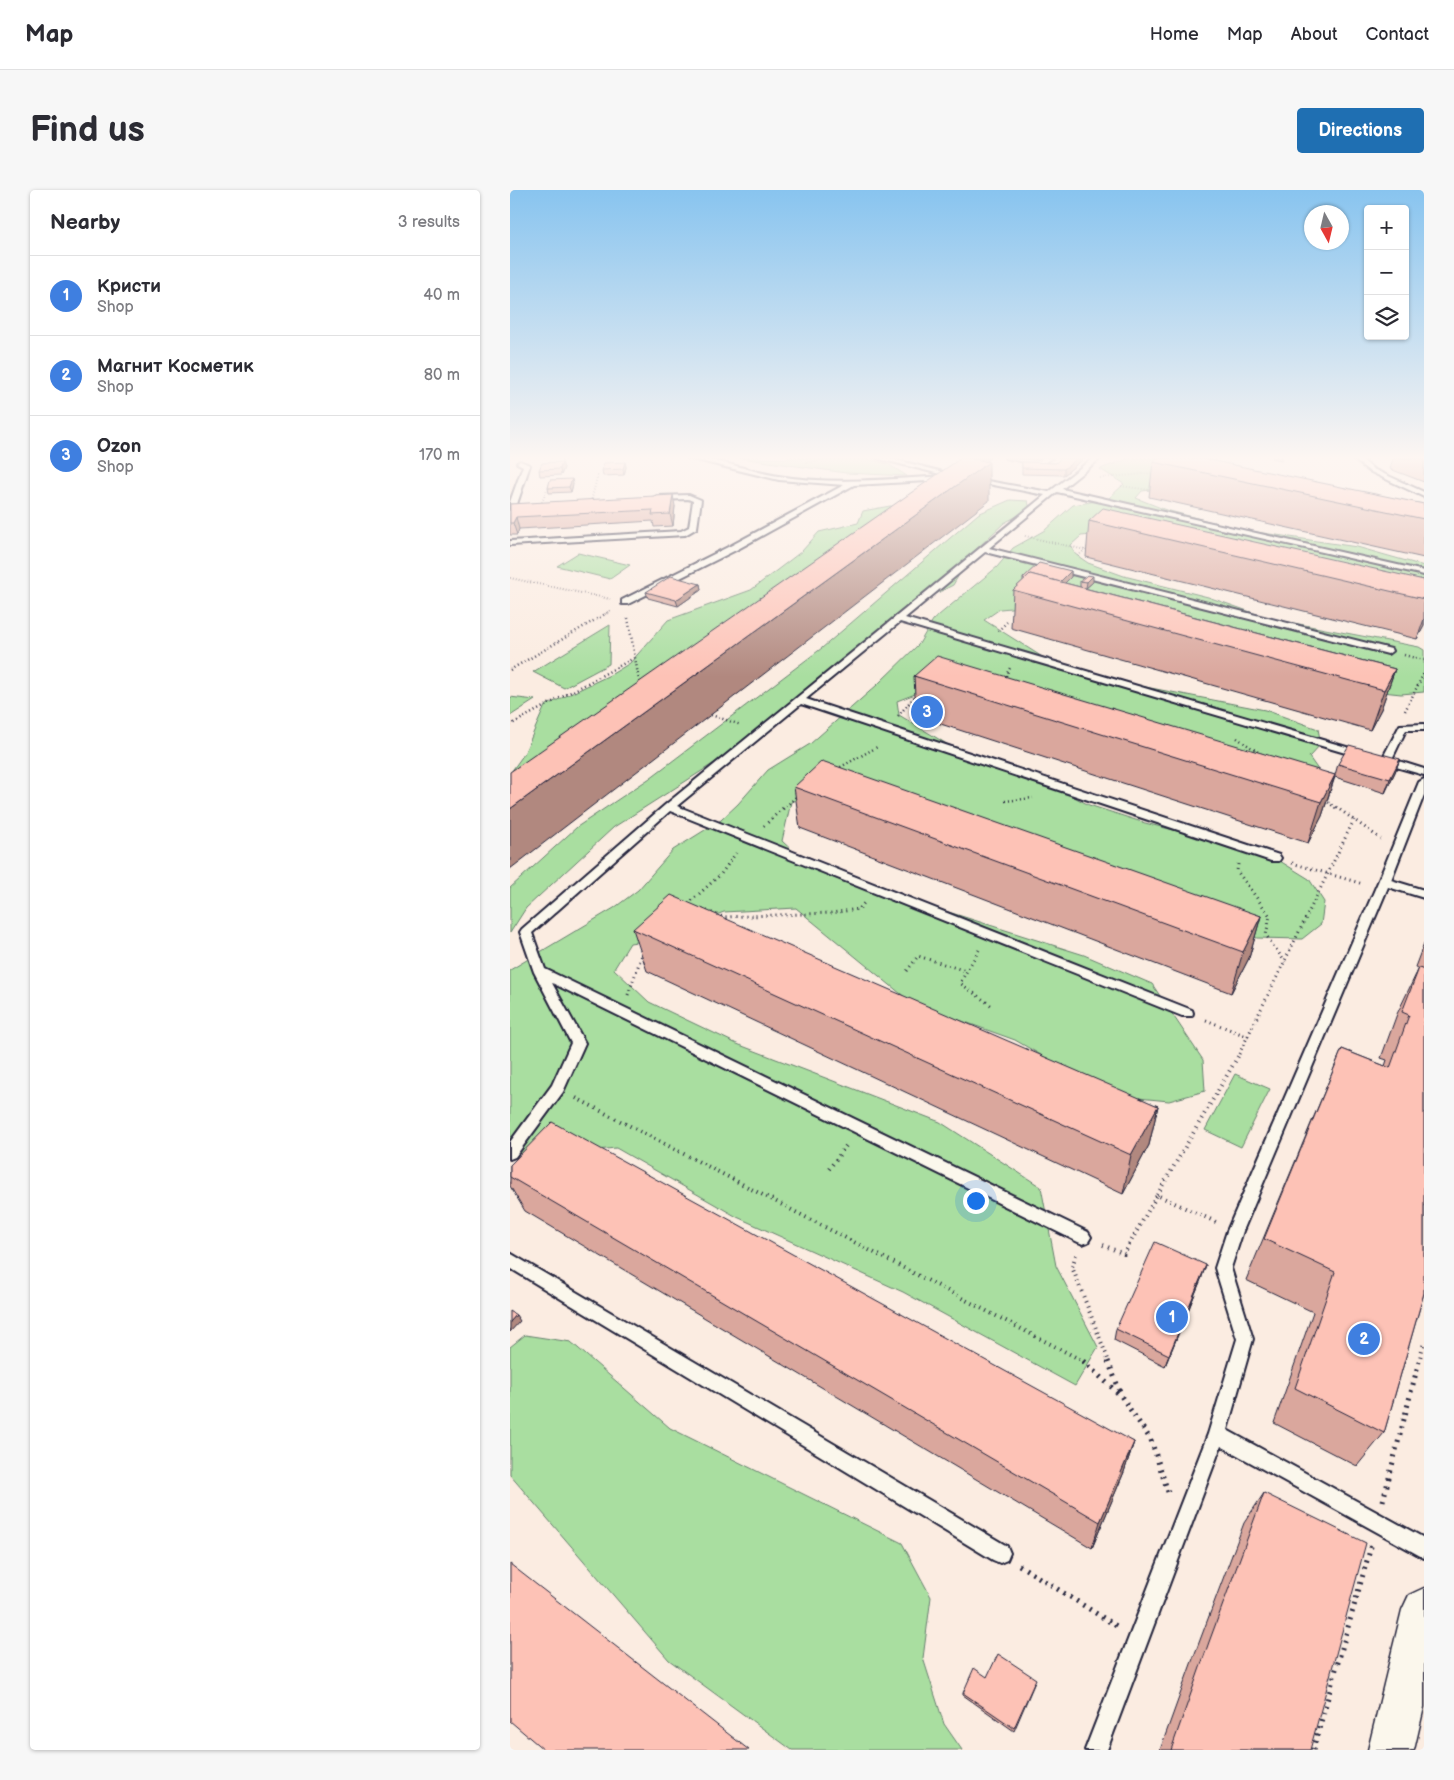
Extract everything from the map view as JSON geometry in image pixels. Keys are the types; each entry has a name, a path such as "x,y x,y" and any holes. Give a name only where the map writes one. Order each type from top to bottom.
{"street":[{"path":"1391,1750 1424,1610"}],"lane":[{"path":"510,542 682,533 687,531"},
{"path":"625,602 765,531"},
{"path":"1231,531 1424,573"},
{"path":"510,1153 558,1088 578,1043 540,972 526,932 670,807 1005,532"},
{"path":"984,549 1388,651"},
{"path":"900,619 1424,772"},
{"path":"799,700 1275,858"},
{"path":"1378,759 1404,727 1424,727"},
{"path":"1096,1750 1217,1434 1245,1339 1223,1268 1235,1231 1383,886 1424,782"},
{"path":"670,807 1187,1013"},
{"path":"1383,886 1424,894"},
{"path":"540,972 1082,1237"},
{"path":"510,1260 1000,1553"},
{"path":"1217,1434 1424,1548"}],"path":[{"path":"1005,532 1085,550"},
{"path":"510,578 625,602"},
{"path":"625,602 640,691"},
{"path":"510,670 625,602"},
{"path":"510,725 634,658"},
{"path":"1404,727 1405,711 1424,673"},
{"path":"1000,682 1009,685 1006,675"},
{"path":"831,772 876,749 893,731 902,710 919,692"},
{"path":"711,715 762,732"},
{"path":"1234,736 1265,757"},
{"path":"683,909 721,874 731,858 750,839 800,794"},
{"path":"1325,799 1397,850"},
{"path":"1124,1254 1249,1036 1354,820"},
{"path":"1247,848 1236,869 1268,913 1270,919 1266,935 1285,962"},
{"path":"1275,858 1327,874 1383,886"},
{"path":"689,903 723,917 831,913 859,909 876,889"},
{"path":"988,934 960,983 992,1006"},
{"path":"617,1008 630,994 637,961 646,947"},
{"path":"907,972 918,956 966,971"},
{"path":"1187,1013 1249,1036"},
{"path":"558,1088 1081,1359 1121,1396"},
{"path":"829,1169 860,1127"},
{"path":"1157,1195 1235,1231"},
{"path":"1082,1237 1072,1267 1121,1396 1150,1440 1181,1528"},
{"path":"1000,1553 1138,1639"}],"green space":[{"path":"875,531 511,772 524,754 545,706 612,674 630,663 668,620 751,590 802,551 819,532"},
{"path":"958,531 996,531 972,553 953,585 901,612 799,700 791,714 614,827 526,908 510,933 510,888 577,827 650,778 822,648"},
{"path":"1044,531 1248,531 1357,547 1424,566 1424,611 1103,534 1081,536 1071,545 1075,554 1088,563 1124,576 1208,597 1268,618 1419,647 1424,650 1424,692 1401,694 1373,691 1054,604 1000,609 984,620 1055,665 1078,674 1265,710 1318,729 1321,744 1309,757 1321,774 928,689 897,701 899,715 955,749 1052,785 1089,805 1145,823 1247,848 1275,858 1309,879 1324,902 1321,924 1302,939 1257,938 815,791 791,802 782,841 797,855 876,889 1084,955 1152,984 1203,1060 1205,1091 1169,1101 1128,1097 1084,1080 1015,1040 912,1003 796,908 724,912 651,940 630,943 614,969 649,1002 737,1044 940,1122 1041,1187 1056,1266 1098,1347 1075,1386 903,1292 737,1217 616,1148 528,1157 510,1149 510,970 614,908 638,890 673,850 721,820 768,770 810,744 877,685 919,644 933,620 997,567 1013,548"},
{"path":"578,553 630,565 610,579 557,566"},
{"path":"610,625 609,664 564,688 533,672"},
{"path":"510,697 535,700 510,716"},
{"path":"1235,1074 1270,1089 1241,1147 1205,1130"},
{"path":"525,1335 571,1342 670,1428 902,1543 931,1597 923,1658 944,1724 962,1750 792,1750 669,1660 510,1475 510,1347"}],"building":[{"path":"856,531 894,531 510,809 510,772"},
{"path":"1131,531 1205,531 1424,580 1424,599"},
{"path":"1039,563 1071,571 1060,582 1030,574 1025,579 1023,578"},
{"path":"1030,574 1395,669 1384,690 1013,590"},
{"path":"1087,575 1093,576 1087,582 1080,581"},
{"path":"671,576 700,584 676,600 646,592"},
{"path":"937,656 1335,775 1321,802 914,676"},
{"path":"1349,745 1400,759 1390,779 1338,764"},
{"path":"822,761 1261,916 1243,952 794,787"},
{"path":"671,895 1158,1106 1131,1155 633,929"},
{"path":"1419,968 1424,970 1424,1293 1384,1433 1295,1388 1335,1272 1264,1239 1342,1049 1390,1068 1409,1015 1402,1012"},
{"path":"552,1122 1134,1442 1100,1522 510,1177 510,1165"},
{"path":"1155,1242 1206,1265 1169,1355 1116,1329"},
{"path":"510,1311 516,1315 510,1322"},
{"path":"1264,1493 1366,1543 1310,1750 1171,1750 1209,1642"},
{"path":"510,1564 749,1750 544,1750 510,1721"},
{"path":"998,1654 1036,1679 1014,1728 963,1693 974,1668 987,1677"}],"place":[{"name":"Ozon","path":"927,712"},
{"name":"Кристи","path":"1172,1317"},
{"name":"Магнит Косметик","path":"1364,1339"}]}
